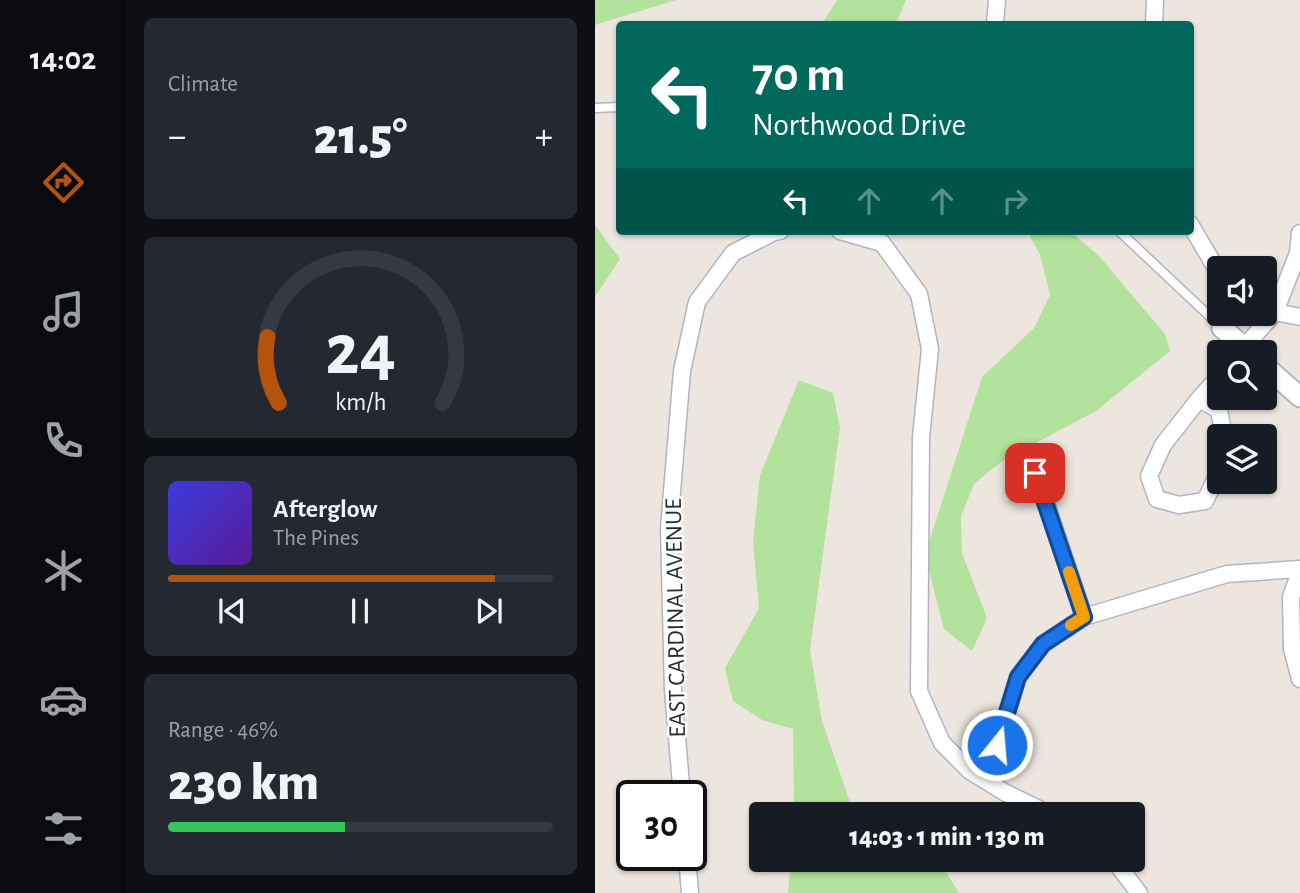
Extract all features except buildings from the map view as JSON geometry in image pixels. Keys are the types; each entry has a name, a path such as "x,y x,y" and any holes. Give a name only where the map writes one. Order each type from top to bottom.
{"street":[{"path":"995,21 997,0"},
{"path":"1154,21 1155,0"},
{"path":"1194,231 1209,256"},
{"path":"1277,307 1298,253 1300,233"},
{"name":"EAST CARDINAL AVENUE","path":"681,780 673,691 669,528 682,370 697,302 733,253 768,235"},
{"path":"854,235 882,243 919,295 930,349 921,437 919,691 942,743 970,771 1025,802"},
{"path":"1277,312 1300,317"},
{"path":"1226,326 1237,340"},
{"path":"1253,340 1264,326"},
{"path":"1277,377 1300,397"},
{"path":"1207,390 1163,445 1149,476 1157,499 1179,505 1205,501 1208,494"},
{"path":"1199,399 1219,410 1222,424"},
{"path":"1035,473 1084,617"},
{"path":"970,771 997,745 1018,677 1043,644 1084,617 1227,574 1300,570 1291,597 1292,649 1300,679"},
{"path":"688,871 690,893"},
{"path":"1123,872 1139,893"}],"lane":[{"path":"595,108 616,107"},
{"path":"1124,235 1207,308"}],"green space":[{"path":"595,0 676,0 595,25"},
{"path":"837,0 906,0 897,21 824,21"},
{"path":"595,225 620,259 595,297"},
{"path":"1029,235 1075,235 1099,256 1165,334 1170,351 1096,411 1002,461 974,484 961,516 962,553 987,618 972,651 944,629 925,555 982,377 1034,328 1050,295 1040,255"},
{"path":"799,380 833,393 840,428 810,650 822,721 850,802 794,802 793,729 762,720 733,701 725,668 759,608 753,542 760,475"},
{"path":"790,872 946,872 959,893 788,893"}],"slow traffic":[{"path":"1069,572 1084,617 1071,625"}],"route":[{"path":"997,745 1018,677 1043,644 1084,617 1035,473"}]}
